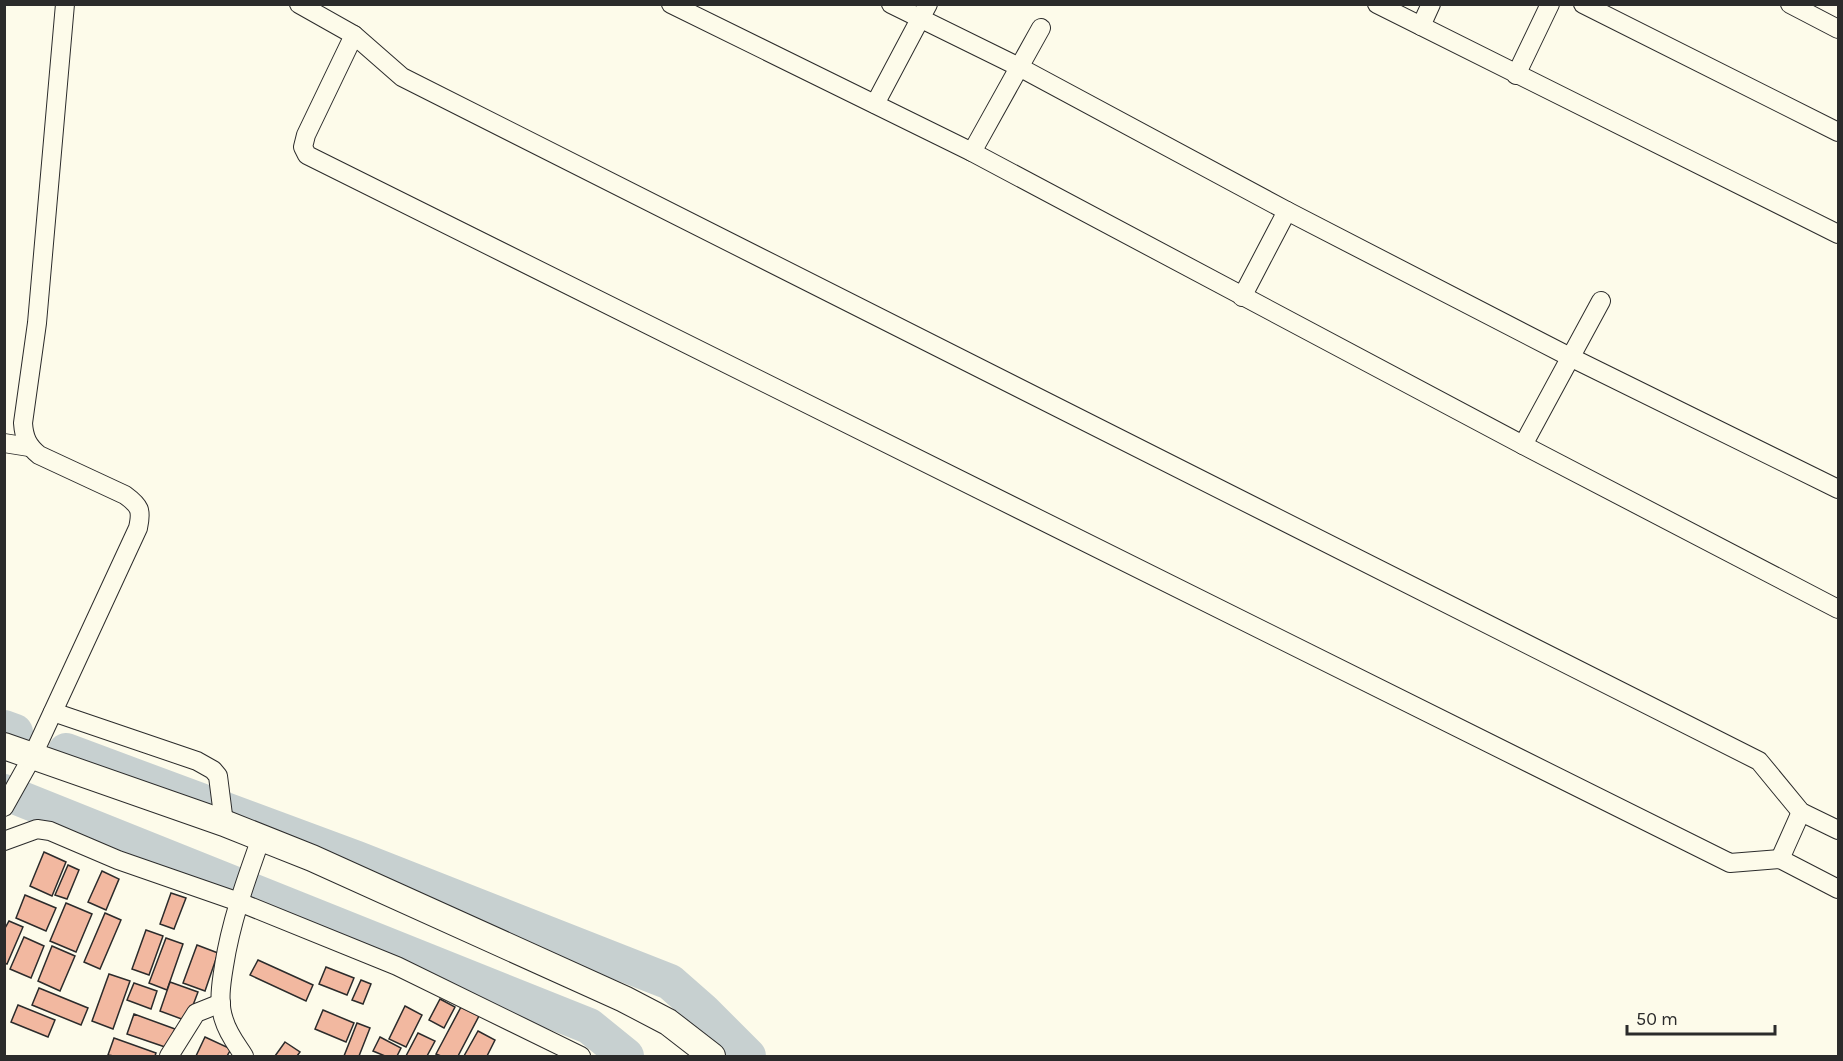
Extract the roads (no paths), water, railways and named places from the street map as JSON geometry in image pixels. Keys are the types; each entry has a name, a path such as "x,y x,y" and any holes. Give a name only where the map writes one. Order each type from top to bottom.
{"street":[{"path":"5,806 53,712 138,528 141,515 137,504 125,495 39,455 29,447 24,435 23,423 37,322 65,4"},
{"path":"299,4 354,34 402,77 1759,761 1801,812 1839,830"},
{"path":"671,4 972,152 1523,445 1838,607"},
{"path":"891,4 924,12 1019,68 1287,211 1570,357 1839,489"},
{"path":"1377,4 1839,234"},
{"path":"1421,27 1431,4"},
{"path":"1516,75 1550,4"},
{"path":"1583,4 1839,132"},
{"path":"1790,4 1839,29"},
{"path":"875,104 924,12"},
{"path":"972,152 1041,28"},
{"path":"354,34 306,135 303,147 308,155 1730,863 1780,860 1839,889"},
{"path":"1242,297 1287,211"},
{"path":"1523,445 1601,301"},
{"path":"4,443 29,447"},
{"path":"53,712 197,761 213,770 218,776 223,813"},
{"path":"4,746 28,764 223,813 257,848 312,858 624,999 668,1022 712,1056"},
{"path":"1780,860 1801,812"},
{"path":"4,842 37,829 50,831 118,860 241,897 397,966 581,1056"},
{"path":"244,1056 224,1020 221,1003 222,982 227,948 257,848"},
{"path":"169,1056 196,1013 221,1003"}],"waterway":[{"path":"4,728 15,732"},
{"path":"66,751 357,859 670,982 748,1056"},
{"path":"4,792 589,1026 626,1056"}]}
